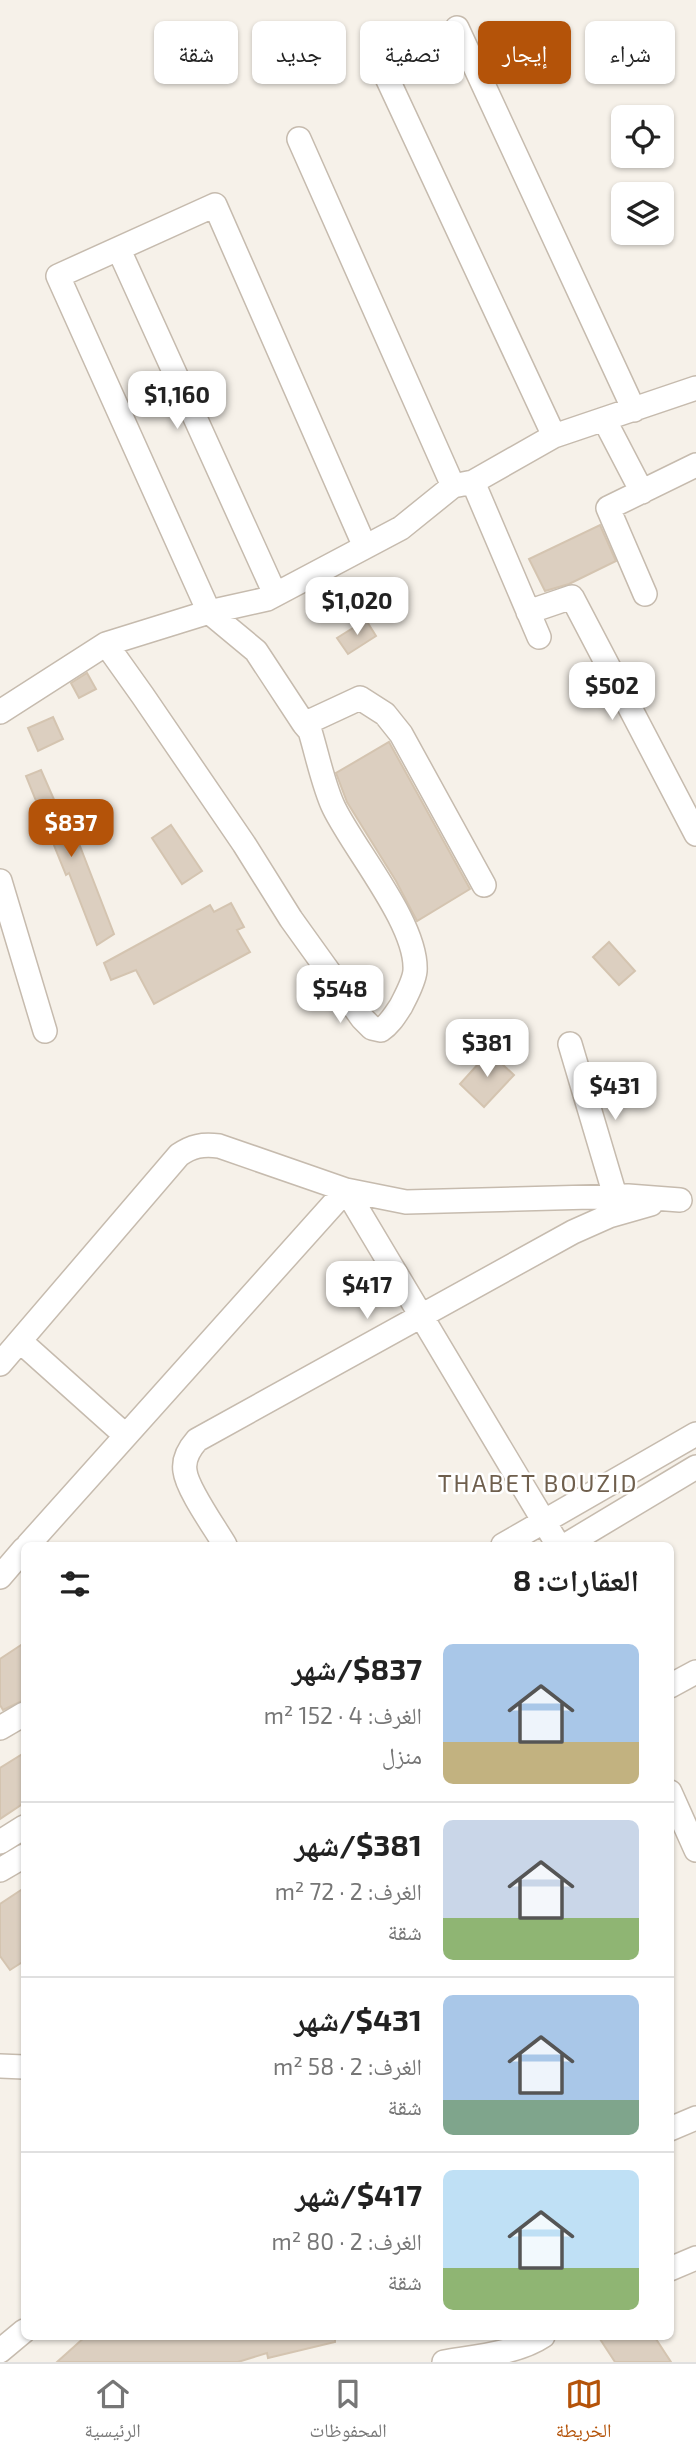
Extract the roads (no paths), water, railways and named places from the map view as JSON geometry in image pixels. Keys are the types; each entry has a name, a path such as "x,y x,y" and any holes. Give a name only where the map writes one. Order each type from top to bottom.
{"street":[{"path":"464,43 634,410"},
{"path":"390,84 554,436"},
{"path":"299,139 539,638"},
{"path":"106,644 144,695 306,941 362,1018 372,1028 380,1030 392,1020 406,997 415,972 412,948 395,907 353,844 332,805 310,731 256,651 209,612 58,276 215,205 365,547"},
{"path":"119,250 275,594"},
{"path":"0,712 106,644 209,612 267,599 401,528 463,484 554,436 696,388"},
{"path":"604,419 642,492"},
{"path":"645,594 608,508 696,465"},
{"path":"528,612 572,597 696,834"},
{"path":"304,724 360,698 385,714 401,734 484,885"},
{"path":"0,881 45,1031"},
{"path":"570,1044 617,1204"},
{"path":"0,1364 179,1156 191,1147 204,1144 219,1146 346,1189 390,1200 421,1203 650,1205 688,1200"},
{"path":"346,1189 556,1542"},
{"path":"30,1542 346,1189"},
{"path":"223,1542 187,1479 185,1461 191,1446 203,1436 573,1232 617,1204"},
{"path":"20,1341 125,1435"},
{"path":"508,1542 696,1434"},
{"path":"571,1542 696,1467"},
{"path":"0,1577 21,1553"},
{"path":"674,1684 696,1672"},
{"path":"0,1728 21,1716"},
{"path":"676,1819 696,1850"},
{"path":"0,1842 21,1829"},
{"path":"0,1870 21,1858"},
{"path":"0,2066 21,2067"},
{"path":"674,2127 696,2118"},
{"path":"674,2267 696,2258"},
{"path":"0,2351 21,2334"},
{"path":"444,2362 539,2347"}],"district":[{"name":"THABET BOUZID","path":"538,1482"}]}
